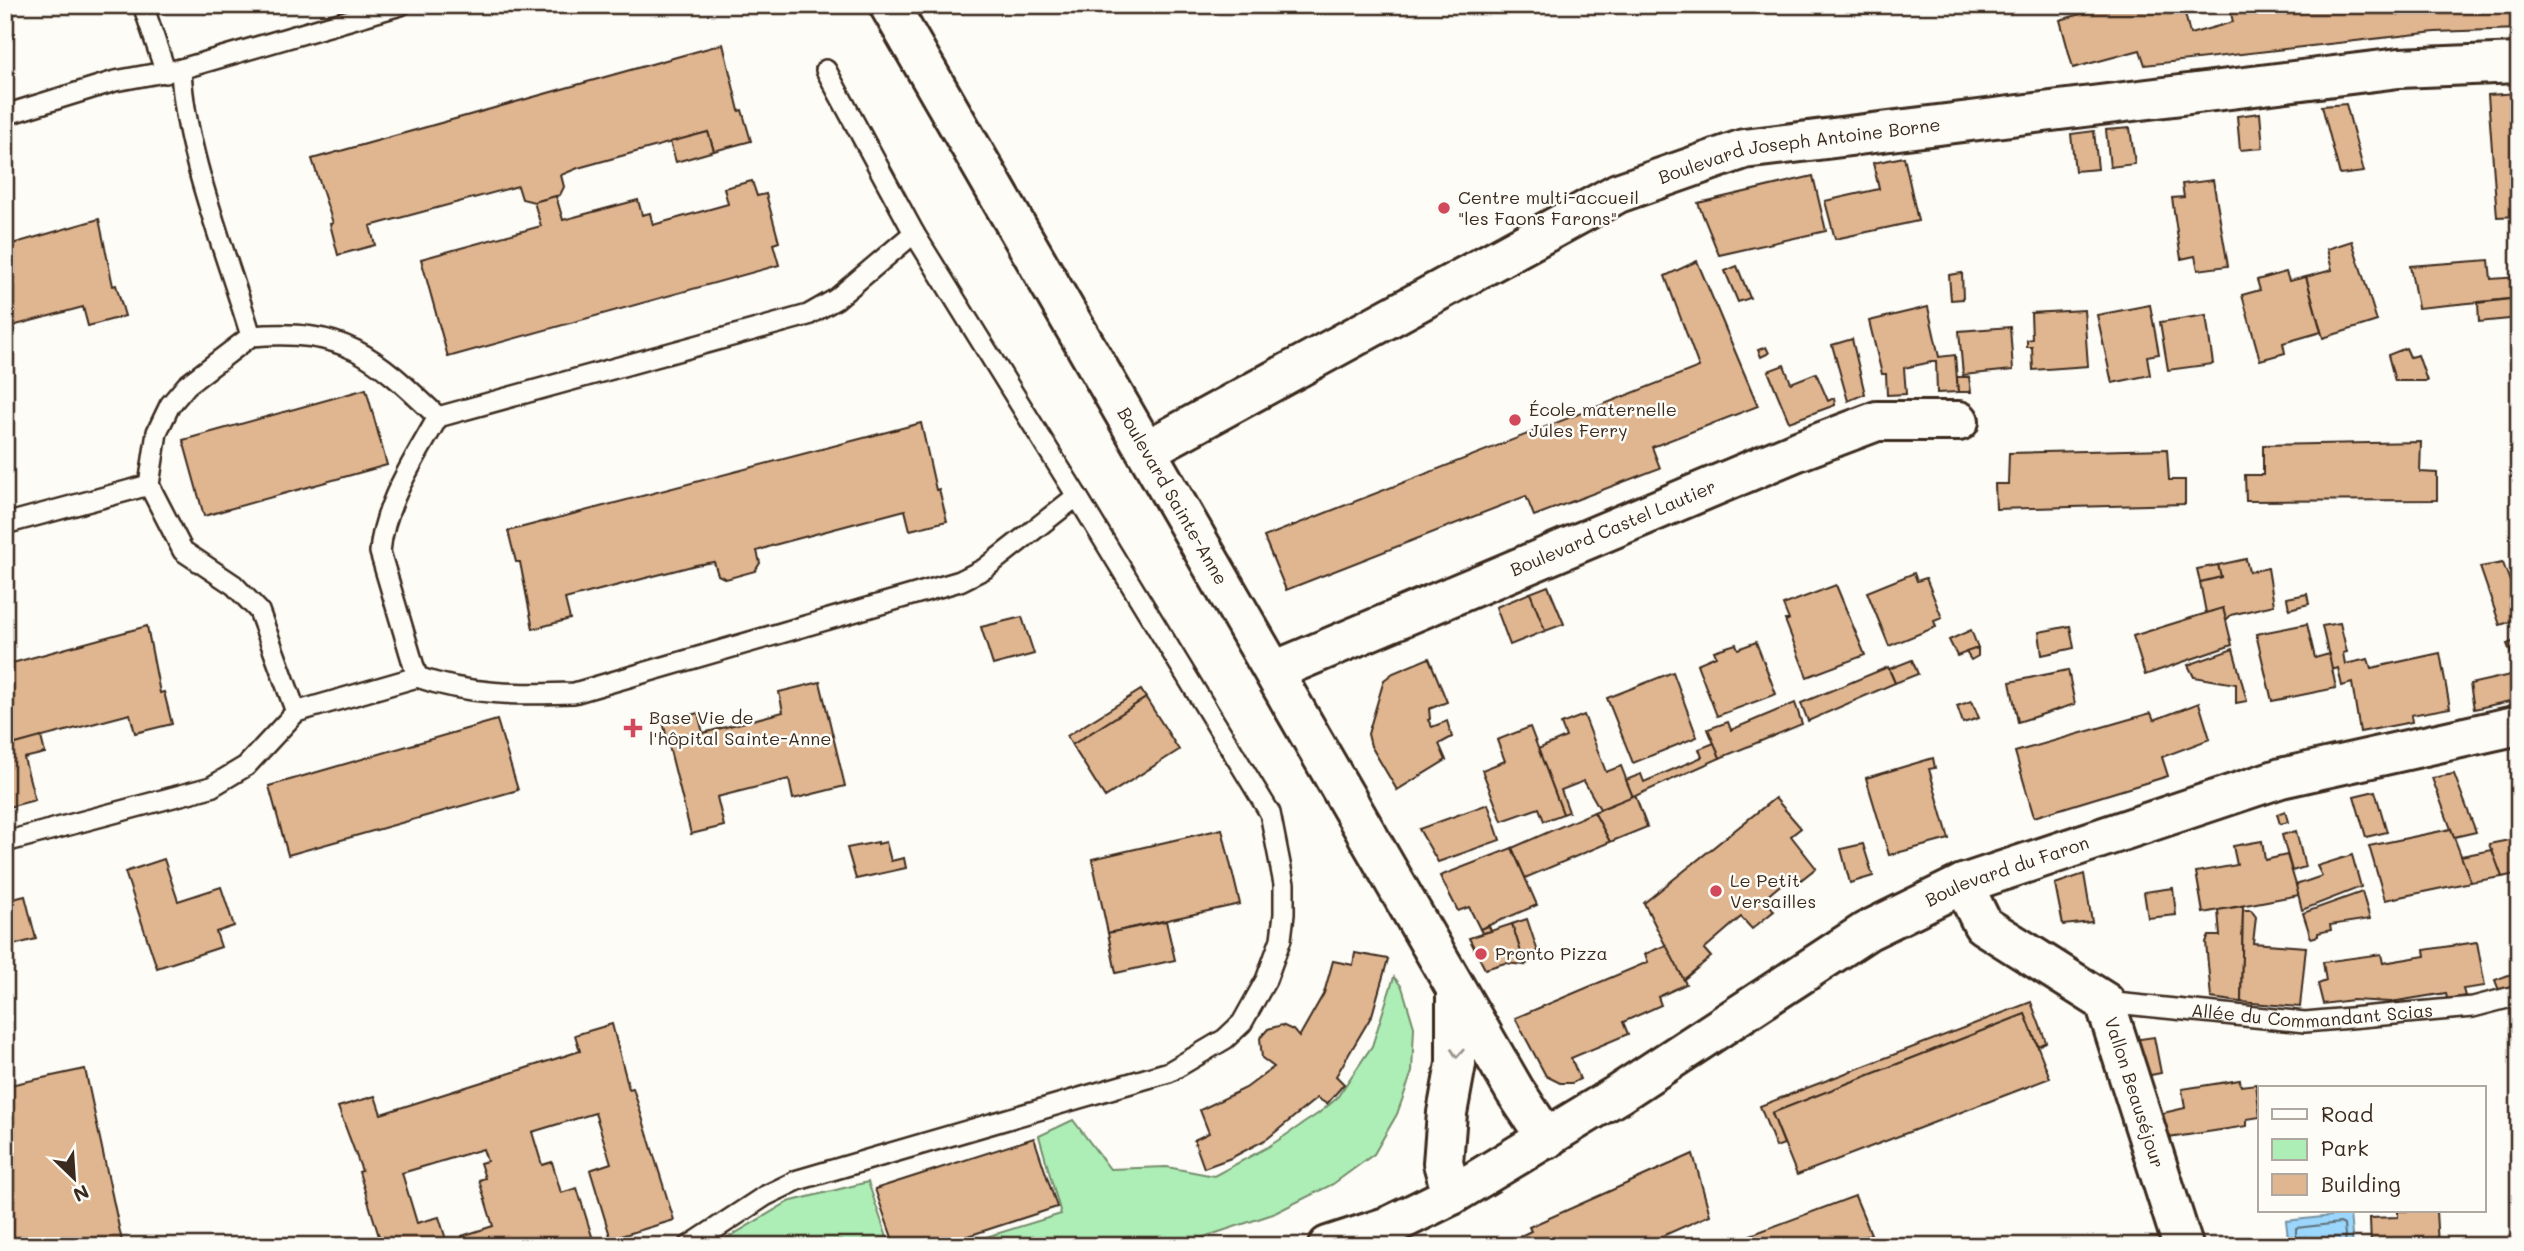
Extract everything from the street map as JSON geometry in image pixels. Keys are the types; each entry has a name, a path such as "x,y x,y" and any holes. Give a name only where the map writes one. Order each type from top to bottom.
{"street":[{"name":"Boulevard Sainte-Anne","path":"889,5 1515,1091 1547,1139"},
{"name":"Boulevard Joseph Antoine Borne","path":"1147,450 1618,193 1744,149 2399,68 2519,63"},
{"name":"Boulevard Castel Lautier","path":"1274,671 1795,452 1877,421 1959,421"},
{"name":"Boulevard du Faron","path":"1328,1246 1390,1236 1452,1195 1547,1139 1867,931 1963,884 2281,778 2519,725"},
{"name":"Vallon Beauséjour","path":"1963,884 1983,926 2105,1002 2183,1246"},
{"name":"Boulevard Sainte-Anne","path":"1452,1195 1443,1163 1459,1027 1456,985"}],"lane":[{"path":"144,5 182,95 198,163 251,335"},
{"path":"5,116 115,81 174,71 401,5"},
{"path":"689,1246 765,1196 799,1180 1169,1072 1226,1039 1254,1005 1275,959 1284,914 1284,884 1270,813 914,233 826,70"},
{"path":"417,677 380,552 382,532 398,491 438,417 808,315 836,299 914,233"},
{"path":"296,712 259,611 234,585 183,551 149,485 157,432 170,405 187,385 251,335 301,333 349,347 395,376 438,417"},
{"path":"5,524 149,485"},
{"path":"5,842 211,787 246,765 296,712 417,677 446,687 473,690 538,695 574,693 960,581 984,569 1077,496"},
{"name":"Allée du Commandant Scias","path":"2105,1002 2305,1022 2473,1007 2519,995"}],"green space":[{"path":"1394,977 1402,987 1414,1027 1412,1072 1397,1114 1374,1154 1333,1184 1273,1214 1177,1246 957,1246 1061,1214 1039,1136 1073,1120 1110,1169 1167,1167 1214,1176 1268,1147 1336,1099 1372,1046"},
{"path":"868,1182 890,1246 714,1246 788,1202"}],"water":[{"path":"2350,1214 2353,1246 2289,1246 2286,1221"}],"building":[{"path":"2112,5 2183,5 2190,34 2233,22 2229,5 2519,5 2519,29 2435,32 2145,65 2140,50 2073,68 2060,20"},
{"path":"723,44 739,111 742,110 751,141 714,151 708,132 561,175 564,187 560,195 534,202 522,199 518,186 370,226 375,245 338,255 330,224 333,223 312,159"},
{"path":"2519,93 2519,216 2497,217 2488,95"},
{"path":"2346,104 2364,172 2340,175 2322,106"},
{"path":"2260,113 2263,148 2240,150 2237,116"},
{"path":"2130,128 2135,164 2110,167 2106,130"},
{"path":"2094,131 2098,169 2075,171 2071,134"},
{"path":"708,132 714,151 676,162 670,142"},
{"path":"1904,157 1918,221 1835,239 1825,201 1879,189 1873,163"},
{"path":"1813,176 1826,231 1719,255 1698,203"},
{"path":"2213,180 2228,266 2198,270 2195,256 2181,259 2172,198 2184,197 2182,184"},
{"path":"752,181 757,196 766,194 779,242 773,244 779,265 448,357 421,259 541,226 534,202 556,196 563,220 638,200 642,215 650,213 653,225 728,204 724,188"},
{"path":"99,219 113,286 116,285 125,316 88,326 83,307 5,328 5,246"},
{"path":"2352,241 2377,321 2323,338 2306,277 2332,270 2327,249"},
{"path":"2489,260 2491,279 2519,277 2519,298 2418,308 2410,266"},
{"name":"École maternelle Jules Ferry","path":"1697,261 1758,406 1652,447 1660,468 1534,516 1526,496 1286,590 1264,537 1699,367 1665,276"},
{"path":"1737,266 1750,298 1738,302 1725,271"},
{"path":"2286,272 2289,281 2306,277 2321,332 2283,343 2285,353 2260,360 2242,295 2260,290 2257,280"},
{"path":"1962,273 1963,299 1951,300 1949,275"},
{"path":"2519,298 2519,318 2479,322 2478,303"},
{"path":"2150,305 2159,354 2147,356 2150,375 2112,383 2097,315"},
{"path":"1928,307 1939,357 1955,355 1958,392 1937,393 1936,361 1904,368 1906,394 1887,395 1886,374 1882,374 1869,321"},
{"path":"2084,310 2088,366 2033,370 2032,347 2027,347 2027,340 2032,339 2031,313"},
{"path":"2206,315 2213,364 2168,370 2160,322"},
{"path":"2010,327 2013,370 1963,375 1959,331"},
{"path":"1852,339 1865,394 1848,401 1832,345"},
{"path":"1766,347 1769,353 1761,357 1758,350"},
{"path":"2406,348 2410,357 2418,355 2427,381 2395,381 2388,355"},
{"path":"1784,365 1791,383 1816,373 1828,401 1834,398 1835,405 1789,422 1768,371"},
{"path":"1957,377 1969,377 1971,392 1958,392"},
{"path":"366,389 387,465 204,516 183,440"},
{"path":"921,423 936,490 939,489 947,521 910,530 905,510 757,551 760,563 755,571 726,579 718,575 714,562 565,599 570,619 533,629 520,562 516,562 508,531"},
{"path":"2421,442 2420,472 2437,473 2437,500 2246,501 2245,475 2263,475 2263,445"},
{"path":"2167,449 2169,480 2185,480 2185,504 1996,509 1995,484 2008,484 2009,453"},
{"path":"2246,559 2249,572 2268,568 2274,605 2231,615 2226,620 2223,608 2206,613 2200,582 2221,577 2218,565"},
{"path":"2503,563 2519,605 2519,619 2500,625 2480,567"},
{"path":"2218,565 2221,577 2200,582 2197,569"},
{"path":"1914,573 1917,581 1926,578 1942,618 1934,621 1936,627 1889,646 1867,592"},
{"path":"1836,585 1865,655 1807,677 1785,620 1789,620 1783,605"},
{"path":"1548,586 1564,624 1545,631 1530,593"},
{"path":"1530,593 1545,631 1510,645 1496,607"},
{"path":"2307,594 2309,604 2289,609 2287,598"},
{"path":"2223,608 2232,645 2145,675 2133,636"},
{"path":"1022,617 1034,654 993,665 981,627"},
{"path":"2340,623 2347,652 2343,653 2345,664 2368,659 2371,668 2440,653 2450,708 2411,715 2412,722 2360,732 2352,683 2342,686 2338,668 2332,670 2322,626"},
{"path":"2307,624 2315,658 2329,654 2336,688 2272,701 2256,634"},
{"path":"147,626 160,693 164,692 172,724 135,733 130,714 5,747 5,665"},
{"path":"2070,626 2074,648 2042,655 2039,632"},
{"path":"1971,630 1978,648 1957,656 1949,640"},
{"path":"2519,639 2519,673 2507,644"},
{"path":"1756,642 1776,694 1717,716 1697,664 1716,656 1714,651 1736,644 1738,649"},
{"path":"1978,648 1978,656 1971,660 1966,652"},
{"path":"2233,649 2247,701 2236,703 2236,684 2194,677 2188,665"},
{"path":"1429,658 1447,702 1429,709 1428,720 1432,727 1447,721 1452,737 1439,744 1446,760 1397,790 1371,746 1368,734 1384,680 1393,673"},
{"path":"1912,660 1918,674 1895,683 1889,669"},
{"path":"1888,667 1895,683 1808,721 1801,703"},
{"path":"2068,670 2075,704 2018,722 2010,682"},
{"path":"1673,672 1697,737 1633,763 1607,698"},
{"path":"2519,673 2519,699 2474,709 2470,684"},
{"path":"820,682 845,786 793,799 789,779 717,797 724,826 691,834 663,722 698,713 703,733 783,712 779,692"},
{"path":"1141,690 1146,698 1072,745 1067,736"},
{"path":"1146,698 1179,750 1105,797 1072,745"},
{"path":"1972,701 1979,718 1963,723 1957,706"},
{"path":"1795,703 1802,724 1720,758 1708,729 1728,722 1731,730"},
{"path":"2199,703 2210,739 2162,757 2168,776 2034,817 2015,752 2151,713 2154,720"},
{"path":"1584,715 1606,772 1621,766 1633,797 1600,809 1584,781 1561,790 1569,812 1563,814 1538,749 1566,737 1561,724"},
{"path":"497,720 518,790 288,855 269,786"},
{"path":"1530,727 1563,814 1544,821 1539,808 1502,821 1482,770 1505,761 1497,740"},
{"path":"41,737 45,753 24,758 35,800 5,808 5,747"},
{"path":"1714,743 1720,758 1633,797 1626,780 1641,774 1644,782 1702,757 1699,749"},
{"path":"1933,758 1935,768 1929,769 1949,839 1889,855 1866,778"},
{"path":"2454,774 2476,832 2454,837 2432,778"},
{"path":"2375,791 2387,832 2366,837 2354,796"},
{"path":"1635,795 1647,827 1610,842 1594,812"},
{"name":"Le Petit Versailles","path":"1775,798 1801,828 1791,836 1816,868 1797,883 1791,876 1765,898 1774,911 1752,929 1741,917 1704,949 1711,957 1683,980 1644,903"},
{"path":"1488,804 1500,840 1438,862 1419,829"},
{"path":"2285,811 2288,822 2280,824 2277,814"},
{"path":"1594,812 1610,842 1525,878 1512,848"},
{"path":"1222,829 1240,904 1108,933 1092,859"},
{"path":"2451,829 2471,882 2385,900 2369,846"},
{"path":"2296,831 2305,867 2292,871 2282,835"},
{"path":"2519,838 2519,873 2502,877 2489,844"},
{"path":"2262,841 2265,860 2287,855 2299,895 2203,913 2196,872 2237,865 2233,846"},
{"path":"886,842 891,861 904,858 906,868 856,879 847,848"},
{"path":"1863,844 1873,876 1850,883 1841,849"},
{"path":"1512,848 1537,905 1480,929 1469,907 1458,911 1440,876"},
{"path":"2492,850 2502,877 2471,882 2461,856"},
{"path":"2352,855 2361,887 2302,910 2296,885 2322,876 2317,866"},
{"path":"164,859 178,901 221,887 234,926 216,932 221,947 157,968 125,872"},
{"path":"2084,874 2092,922 2063,925 2055,884"},
{"path":"2173,888 2176,915 2148,918 2144,892"},
{"path":"2362,892 2370,919 2330,925 2331,930 2311,938 2303,913"},
{"path":"25,896 36,939 6,947 5,901"},
{"path":"2243,906 2241,1002 2211,998 2206,942 2209,936 2220,936 2218,910"},
{"path":"2243,910 2251,910 2256,917 2253,943 2306,947 2300,1007 2241,1002"},
{"path":"1527,919 1539,955 1525,965 1512,924"},
{"path":"1166,921 1175,960 1116,973 1108,933"},
{"path":"1512,924 1525,965 1505,963 1485,969 1469,938"},
{"path":"1489,926 1491,931 1482,933 1480,929"},
{"path":"2477,942 2485,986 2463,989 2465,996 2447,999 2446,993 2391,1002 2352,1000 2323,1004 2318,984 2326,981 2323,962 2381,954 2383,963 2425,956 2424,950"},
{"path":"1666,945 1686,984 1658,997 1661,1005 1623,1022 1628,1034 1571,1058 1580,1079 1572,1083 1560,1083 1546,1076 1515,1018 1648,962 1645,954"},
{"path":"1355,953 1388,959 1372,1015 1336,1076 1344,1084 1327,1104 1317,1098 1267,1139 1231,1158 1204,1168 1194,1140 1209,1133 1200,1110 1246,1088 1274,1067 1262,1058 1260,1038 1268,1029 1282,1025 1293,1030 1299,1037 1324,993 1333,961 1353,965"},
{"path":"2519,971 2519,987 2500,993 2495,980"},
{"path":"2031,1002 2046,1042 2038,1046 2025,1014 1772,1113 1784,1144 1776,1147 1760,1106"},
{"path":"2025,1014 2050,1078 1797,1175 1772,1113"},
{"path":"612,1024 629,1089 633,1088 674,1220 611,1239 590,1170 611,1163 595,1113 532,1132 542,1165 552,1162 561,1193 577,1188 595,1246 465,1246 462,1236 493,1226 479,1180 485,1178 480,1163 487,1161 483,1149 402,1173 417,1223 439,1217 448,1246 382,1246 359,1172 362,1171 338,1107 375,1096 381,1114 580,1051 575,1035"},
{"path":"2154,1037 2161,1073 2141,1077 2133,1040"},
{"path":"85,1069 123,1246 5,1246 5,1086"},
{"path":"2240,1080 2241,1086 2256,1084 2258,1117 2247,1119 2247,1126 2168,1138 2163,1113 2185,1108 2182,1089"},
{"path":"1034,1138 1057,1207 937,1246 895,1246 875,1189"},
{"path":"1693,1154 1710,1215 1640,1246 1509,1246 1508,1242 1531,1231 1529,1227"},
{"path":"1855,1196 1871,1234 1841,1246 1750,1246 1748,1236"},
{"path":"2398,1212 2436,1212 2438,1246 2371,1246 2370,1218 2398,1217"}],"place":[{"name":"Centre multi-accueil \"les Faons Farons\"","path":"1444,208"},
{"name":"École maternelle Jules Ferry","path":"1515,420"},
{"name":"Base Vie de l'hôpital Sainte-Anne","path":"633,728"},
{"name":"Le Petit Versailles","path":"1716,891"},
{"name":"Pronto Pizza","path":"1481,954"}]}
